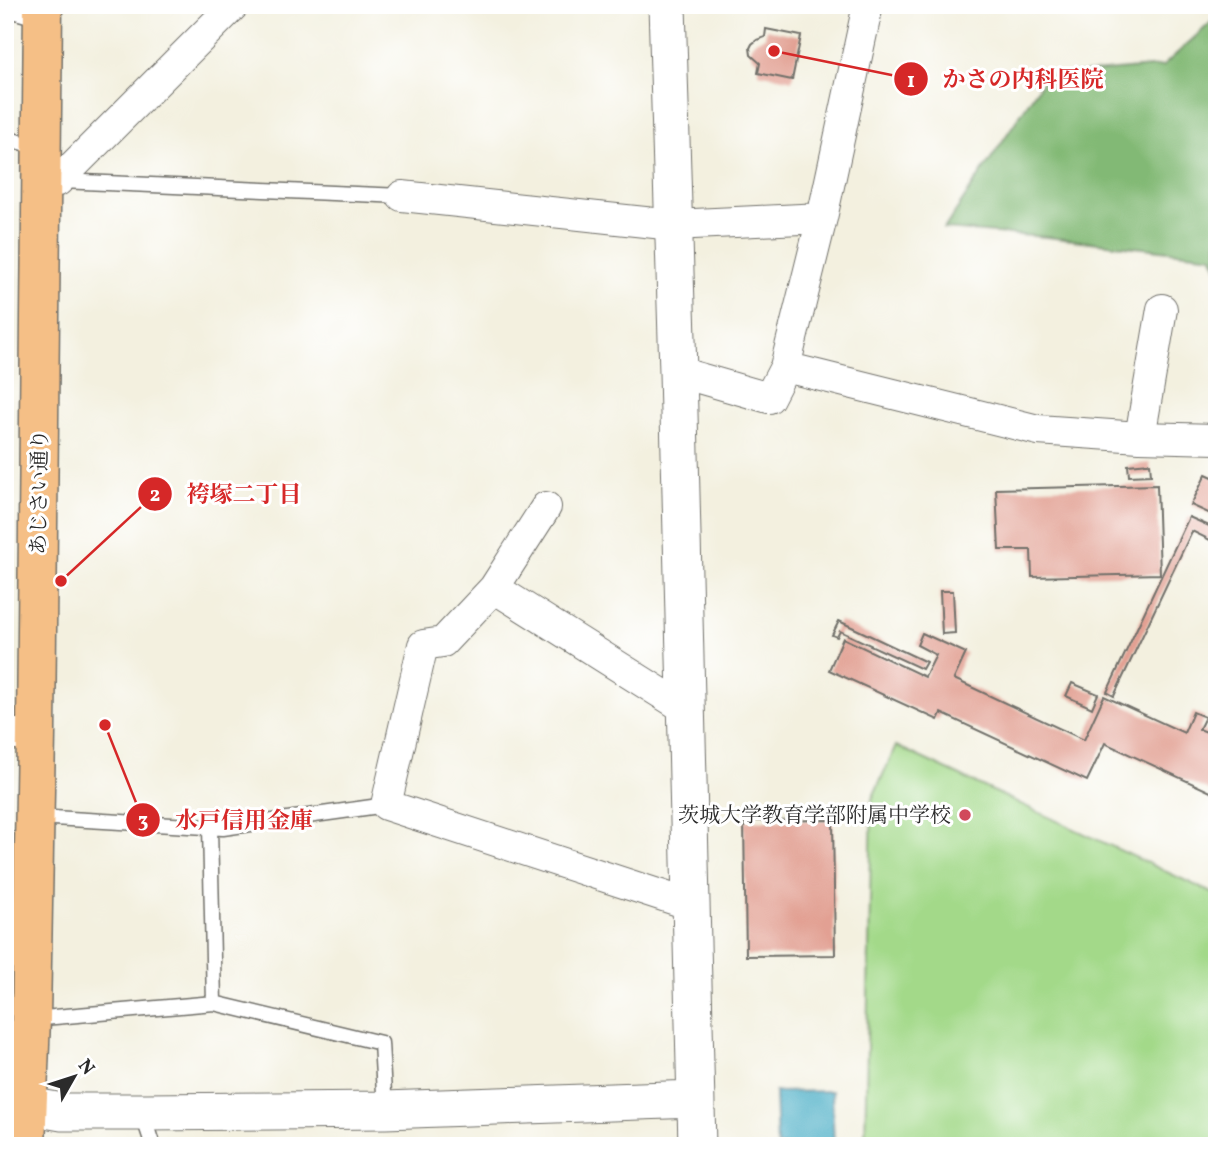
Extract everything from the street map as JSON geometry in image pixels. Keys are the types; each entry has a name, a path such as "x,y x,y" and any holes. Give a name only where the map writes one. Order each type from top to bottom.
{"highway":[{"name":"あじさい通り","path":"26,1146 35,817 21,734 48,170 43,13"}],"street":[{"path":"48,170 234,5"},
{"path":"667,5 697,1146"},
{"path":"678,373 769,398 785,367 822,218 868,5"},
{"path":"402,196 673,225 822,218"},
{"path":"1140,437 1162,309"},
{"path":"785,367 1038,430 1217,439"},
{"path":"545,507 494,588 443,642 423,645 386,805 691,905"},
{"path":"494,588 686,709"},
{"path":"28,1106 149,1129 385,1110 695,1099"}],"lane":[{"path":"5,9 43,13"},
{"path":"5,138 48,170 402,196"},
{"path":"35,817 223,828 386,805"},
{"path":"210,827 214,1003"},
{"path":"31,1019 214,1003 381,1043 385,1110"}],"green space":[{"path":"1217,17 1217,269 1213,256 1046,237 944,229 1046,76 1163,66"},
{"path":"896,746 1217,893 1217,1146 865,1146 872,799"}],"water":[{"path":"832,1091 834,1146 777,1146 775,1092"}],"building":[{"path":"766,29 801,36 792,80 758,73 760,63 751,55 750,48 757,40 765,37"},
{"path":"1150,463 1151,475 1129,476 1128,465"},
{"path":"1206,474 1217,479 1217,517 1191,505"},
{"path":"1157,485 1160,574 1032,577 1031,550 999,550 996,489"},
{"path":"1189,517 1209,526 1211,522 1217,524 1217,541 1216,543 1192,531 1114,696 1107,692"},
{"path":"940,591 953,591 955,633 942,634"},
{"path":"839,621 926,662 922,669 840,631 837,637 832,635"},
{"path":"922,633 966,653 954,679 1084,740 1104,696 1184,733 1193,712 1205,717 1199,729 1212,734 1211,737 1217,740 1217,795 1105,743 1087,781 941,713 938,720 829,670 843,638 925,677 936,655 917,645"},
{"path":"1072,683 1098,694 1092,708 1066,696"},
{"path":"833,820 835,955 746,956 744,821"}],"place":[{"name":"かさの内科医院","path":"774,51"},
{"name":"袴塚二丁目","path":"61,581"},
{"name":"水戸信用金庫","path":"105,725"},
{"name":"茨城大学教育学部附属中学校","path":"965,815"}]}
